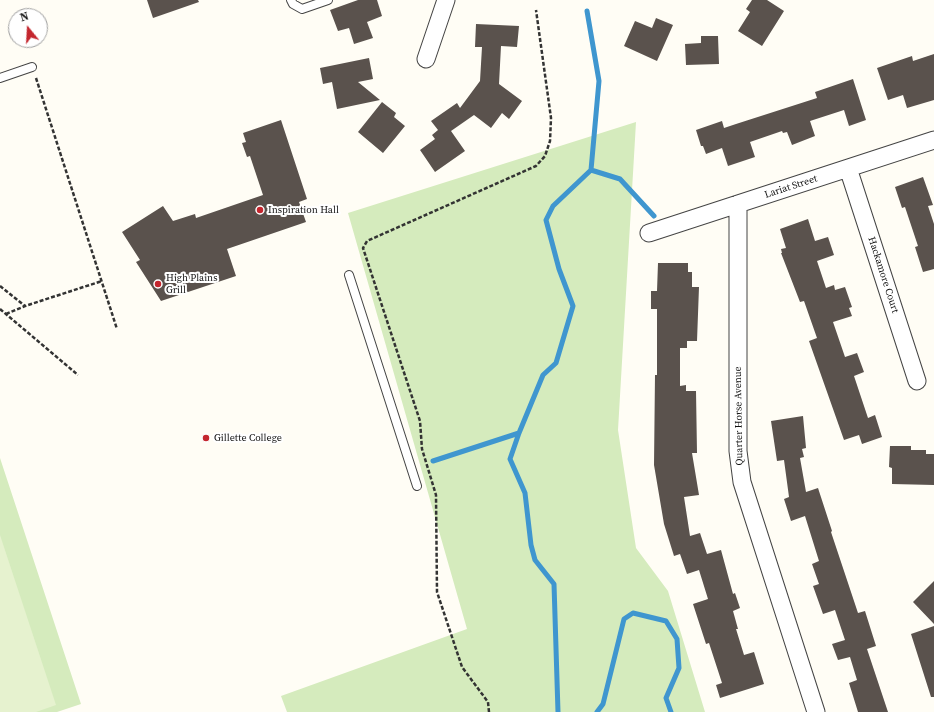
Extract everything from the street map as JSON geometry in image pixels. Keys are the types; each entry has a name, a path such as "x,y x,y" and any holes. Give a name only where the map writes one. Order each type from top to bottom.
{"street":[{"path":"426,59 446,0"},
{"name":"Lariat Street","path":"648,233 934,140"},
{"name":"Hackamore Court","path":"848,168 917,381"},
{"name":"Quarter Horse Avenue","path":"738,204 738,451 742,482 816,712"}],"lane":[{"path":"291,0 293,4 302,9 328,0"},
{"path":"0,78 32,67"},
{"path":"349,275 417,486"}],"path":[{"path":"490,712 488,702 462,667 437,592 436,495 422,449 420,421 363,248 367,241 536,166 545,156 550,141 551,118 536,10"},
{"path":"32,67 117,328"},
{"path":"6,314 25,306 102,281"},
{"path":"0,286 25,306"},
{"path":"0,309 78,375"}],"green space":[{"path":"636,122 618,430 636,548 668,591 705,712 287,712 281,696 467,629 348,213"},
{"path":"0,458 81,704 57,712 0,712"},
{"path":"0,535 56,705 36,712 0,712"}],"building":[{"path":"147,0 198,0 199,2 153,18"},
{"path":"358,0 377,0 382,16 367,22 373,38 354,44 349,28 338,31 330,10"},
{"path":"752,0 767,0 784,11 762,46 738,31 750,12 746,9"},
{"path":"656,18 673,25 657,61 624,46 635,21 652,28"},
{"path":"476,24 519,26 517,47 501,46 499,84 522,101 509,119 502,113 491,128 474,115 451,131 465,151 435,172 420,150 435,139 432,135 438,130 431,121 457,103 460,108 480,81 482,47 475,47"},
{"path":"701,36 718,36 719,64 686,65 685,44 701,43"},
{"path":"934,54 934,100 907,108 903,95 888,100 877,68 912,56 913,61"},
{"path":"369,58 373,79 358,82 380,100 337,109 332,82 323,84 320,68"},
{"path":"853,79 866,120 849,126 844,110 810,121 815,136 792,145 787,132 783,133 782,131 750,142 755,157 728,166 722,148 706,154 703,146 701,146 696,130 722,121 724,128 817,98 815,92"},
{"path":"382,102 396,113 394,117 405,126 383,153 358,132"},
{"name":"Inspiration Hall","path":"281,120 307,199 299,202 306,222 227,249 236,276 161,301 136,262 140,260 122,232 163,206 173,221 195,214 196,218 263,195 250,156 247,157 242,143 246,142 243,133"},
{"path":"923,177 933,205 928,206 934,224 934,269 923,272 915,247 918,246 905,207 902,208 895,187"},
{"path":"808,219 815,241 828,237 834,255 817,261 826,288 834,285 835,290 845,287 852,307 849,308 852,316 833,322 845,357 857,353 864,372 854,376 868,418 875,415 882,437 862,444 859,435 844,440 809,341 817,338 804,301 800,302 781,253 781,249 786,248 780,229"},
{"path":"658,263 688,263 688,272 692,272 692,287 699,287 697,341 687,341 687,348 680,348 680,386 686,385 686,391 696,391 697,453 692,453 699,495 684,497 690,536 700,533 707,554 721,550 733,594 735,593 740,608 733,611 738,629 736,629 744,655 754,652 764,684 720,698 716,685 722,683 709,643 706,644 693,604 708,599 699,570 687,574 680,554 674,556 664,524 654,465 655,375 657,375 657,309 651,309 651,291 657,291"},
{"path":"803,416 806,448 802,449 804,457 800,458 806,492 818,488 858,613 865,611 876,646 867,649 888,712 858,712 849,683 857,680 850,657 838,660 832,644 845,640 835,610 823,614 813,586 819,584 812,564 819,561 805,516 791,521 784,499 789,497 784,460 777,461 771,421"},
{"path":"890,446 911,446 911,450 926,450 926,454 934,454 934,485 892,484 892,468 889,467"},
{"path":"934,581 934,624 913,602"},
{"path":"934,626 934,697 931,697 911,634"}],"waterway":[{"path":"558,712 554,584 535,560 531,545 525,493 510,459 543,375 556,363 573,306 559,269 546,220 553,206 591,170 599,81 587,11"},
{"path":"591,170 620,179 654,216"},
{"path":"433,461 519,433"},
{"path":"597,712 603,704 624,619 633,613 666,621 677,639 679,668 666,698 671,712"}],"place":[{"name":"Inspiration Hall","path":"260,210"},
{"name":"High Plains Grill","path":"158,284"},
{"name":"Gillette College","path":"206,438"}]}
